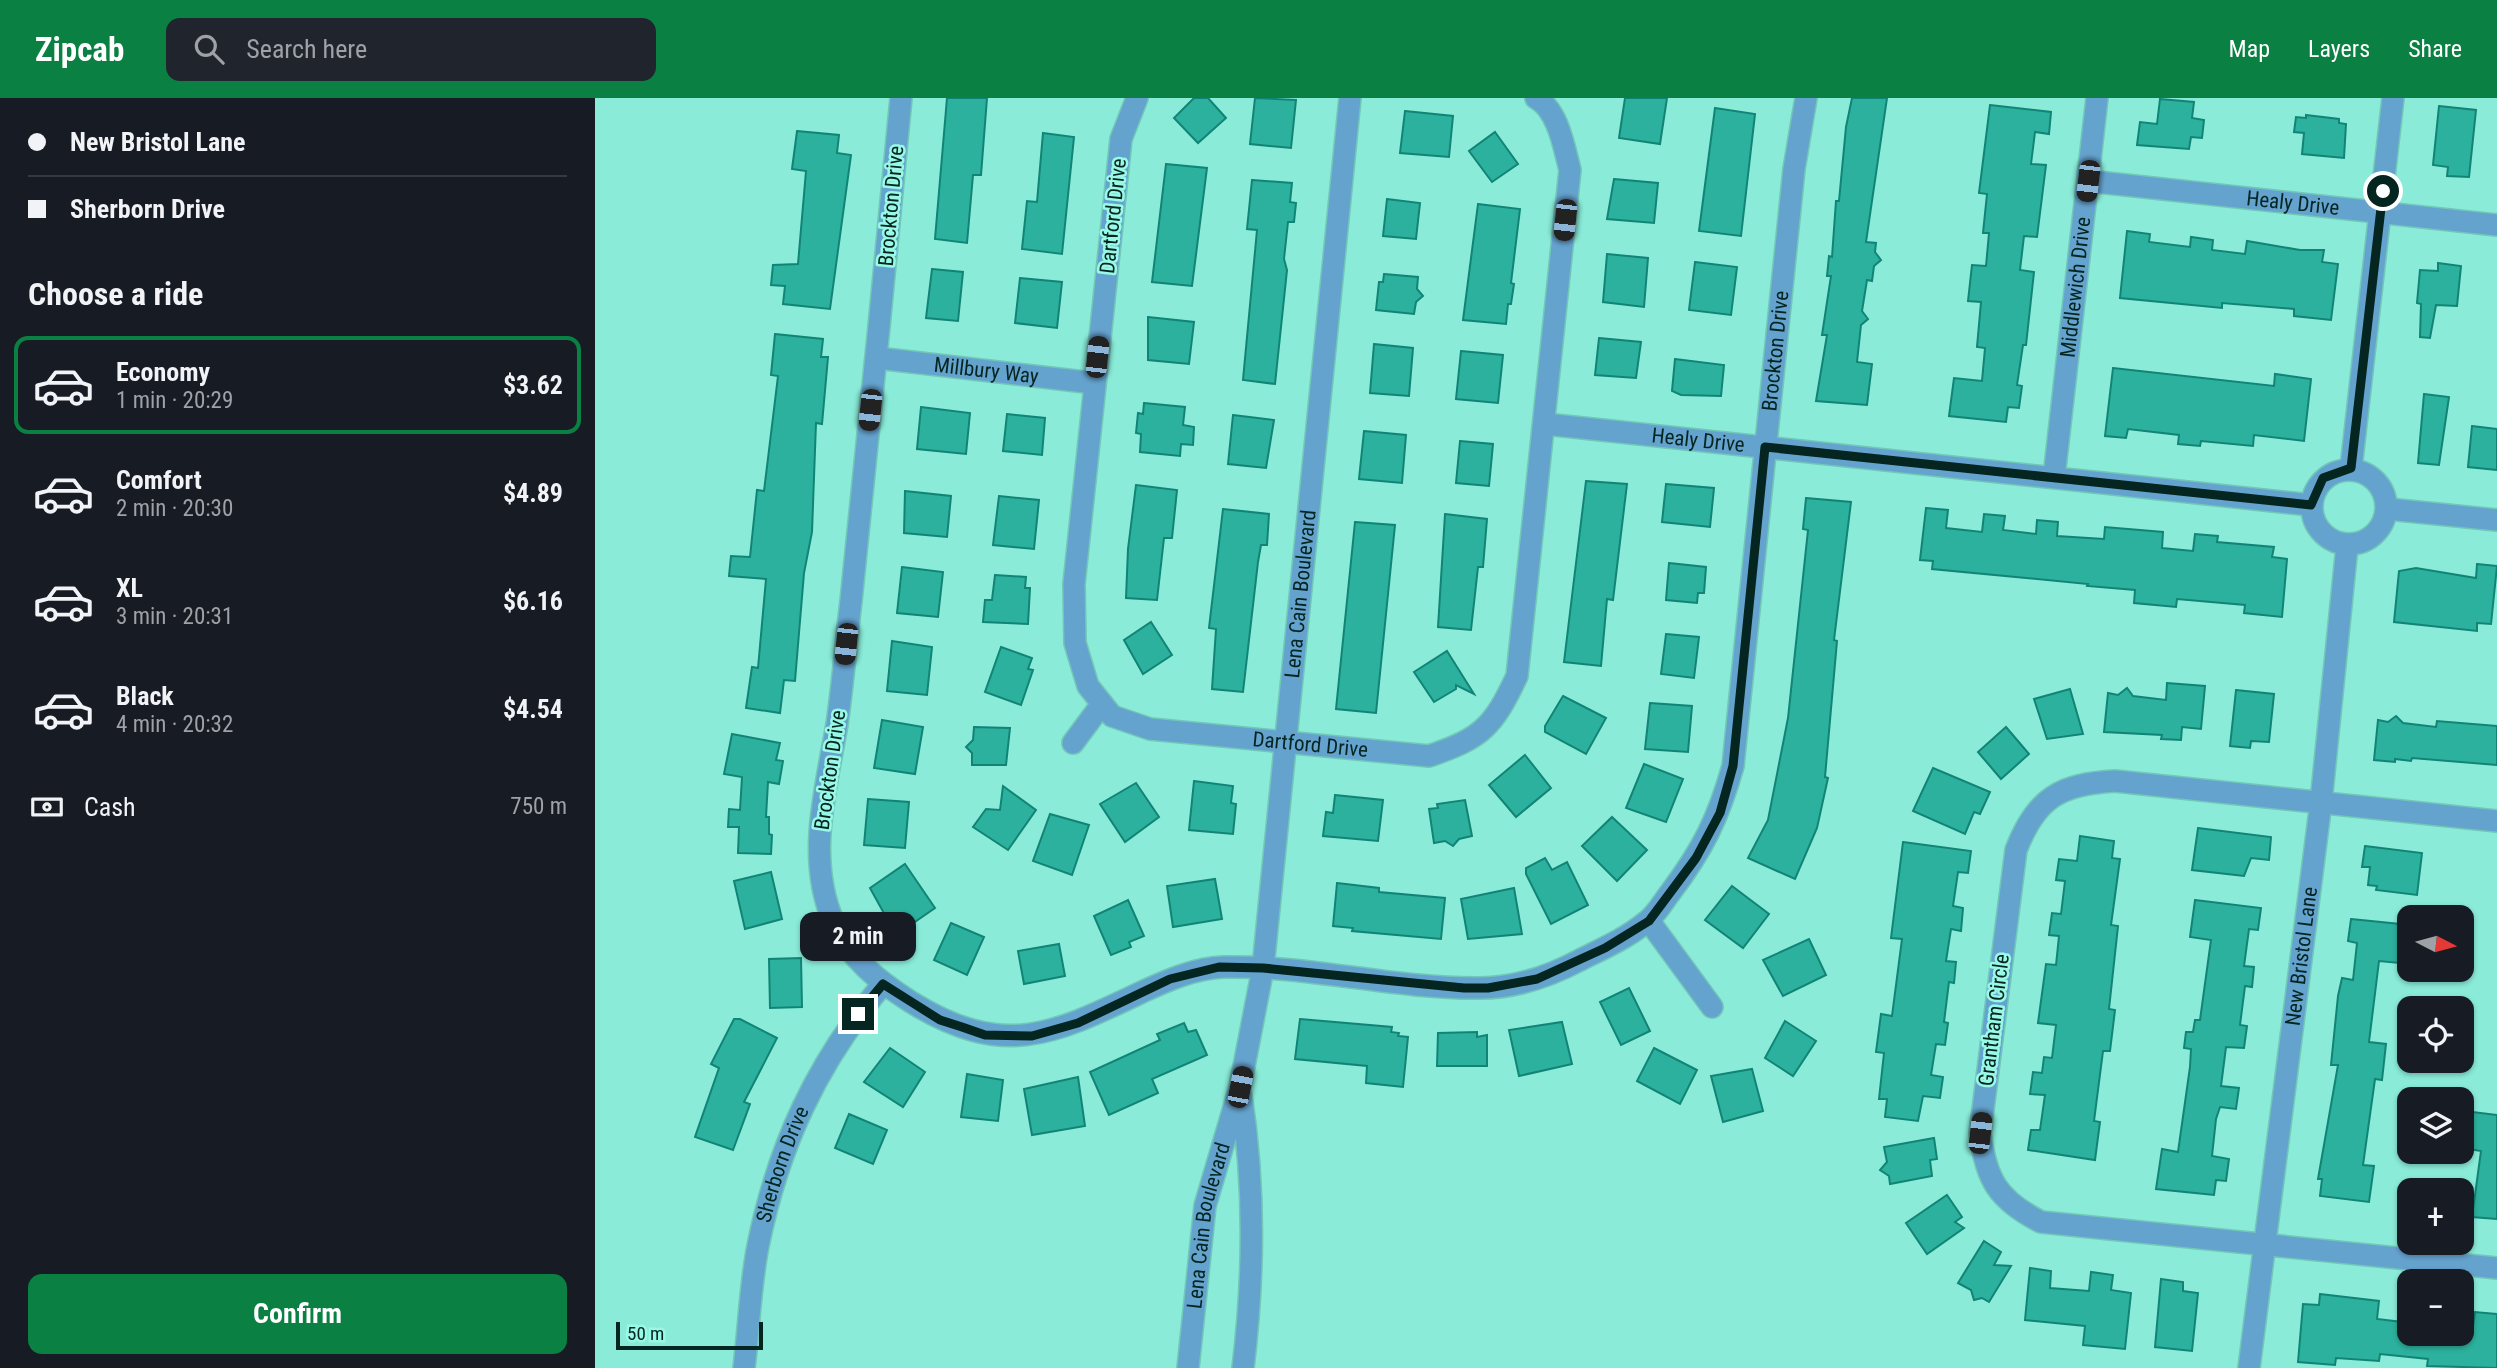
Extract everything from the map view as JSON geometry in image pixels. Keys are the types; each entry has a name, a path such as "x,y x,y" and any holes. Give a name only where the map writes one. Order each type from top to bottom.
{"street":[{"name":"Brockton Drive","path":"901,98 877,358 837,720 819,816 821,871 832,919 853,956 883,984 940,1020 985,1035 1032,1036 1078,1023 1170,979 1219,967 1263,968 1488,988 1537,979 1562,970 1605,948 1649,921 1696,858 1720,813 1733,766 1794,169 1806,98"},
{"name":"Dartford Drive","path":"1137,98 1121,139 1094,383 1073,615 1081,666 1088,686 1112,716 1150,729 1429,756 1483,733 1503,706 1517,676 1570,170 1559,130 1541,99"},
{"name":"Lena Cain Boulevard","path":"1188,1368 1205,1206 1240,1087 1263,968 1350,98"},
{"name":"Middlewich Drive","path":"2054,477 2097,98"},
{"path":"2351,468 2393,98"},
{"name":"Healy Drive","path":"2088,181 2381,215 2497,225"},
{"name":"Millbury Way","path":"877,358 1094,383"},
{"name":"Healy Drive","path":"1545,424 2311,505"},
{"path":"2351,468 2378,481 2388,509 2375,536 2347,546 2320,533 2311,505 2323,478 2351,468"},
{"path":"2388,509 2497,520"},
{"name":"New Bristol Lane","path":"2249,1368 2321,802 2347,546"},
{"path":"1073,743 1102,704"},
{"name":"Grantham Circle","path":"2497,821 2115,781 2079,783 2052,795 2027,822 2014,863 1980,1133 1984,1165 1999,1192 2015,1209 2041,1222 2497,1268"},
{"path":"1649,921 1712,1007"},
{"name":"Sherborn Drive","path":"744,1368 758,1248 776,1173 808,1092 846,1028 883,984"},
{"name":"Lena Cain Boulevard","path":"1240,1087 1249,1149 1252,1293 1243,1368"}],"building":[{"path":"947,98 987,98 981,175 973,175 967,243 935,239"},
{"path":"1194,98 1208,98 1226,118 1198,143 1174,118"},
{"path":"1255,98 1296,100 1291,148 1250,144"},
{"path":"1625,98 1667,98 1660,144 1619,138"},
{"path":"1852,98 1887,98 1866,242 1876,243 1875,252 1881,260 1874,266 1872,281 1867,280 1862,311 1868,319 1861,325 1857,362 1872,364 1867,405 1816,401 1827,335 1822,335 1831,276 1827,276 1829,256 1832,257 1836,201 1839,201 1846,127"},
{"path":"2160,99 2194,102 2192,118 2204,120 2202,138 2191,137 2189,149 2137,145 2140,122 2157,124"},
{"path":"1990,105 2051,112 2049,134 2035,132 2031,164 2046,165 2037,237 2024,236 2020,270 2034,272 2026,345 2023,345 2017,385 2022,386 2019,408 2008,407 2006,422 1949,416 1954,378 1982,381 1985,348 1977,347 1981,302 1968,301 1972,265 1986,266 1989,233 1983,233 1987,194 1979,193"},
{"path":"2439,106 2476,110 2469,177 2447,176 2448,167 2433,165"},
{"path":"1715,108 1755,114 1741,236 1699,231"},
{"path":"1405,111 1453,116 1449,157 1400,153"},
{"path":"2306,115 2339,119 2339,123 2346,124 2344,158 2302,154 2304,133 2294,132 2296,117 2306,118"},
{"path":"797,131 839,135 837,153 851,155 830,309 783,304 785,286 771,285 773,265 798,264 806,171 792,169"},
{"path":"1495,132 1518,164 1492,182 1469,151"},
{"path":"1043,133 1074,137 1062,254 1022,249 1027,201 1037,202"},
{"path":"1166,164 1207,168 1192,286 1152,282"},
{"path":"1614,179 1658,183 1654,223 1607,219"},
{"path":"1252,180 1292,183 1290,202 1296,203 1294,222 1288,222 1284,259 1287,270 1275,384 1243,380 1257,230 1247,229"},
{"path":"1387,199 1420,203 1416,239 1383,236"},
{"path":"1478,204 1520,209 1511,283 1514,284 1506,324 1463,320"},
{"path":"2127,231 2150,234 2149,242 2190,247 2191,237 2213,240 2212,250 2245,254 2247,241 2300,250 2324,250 2322,262 2338,264 2331,320 2294,316 2294,309 2222,303 2222,308 2120,298"},
{"path":"1607,254 1648,258 1644,307 1603,302"},
{"path":"1695,262 1737,267 1731,315 1689,310"},
{"path":"2438,263 2461,266 2457,306 2436,305 2430,338 2420,337 2421,304 2417,303 2420,270 2438,271"},
{"path":"932,269 963,272 958,321 926,318"},
{"path":"1384,274 1418,277 1417,289 1423,296 1416,302 1414,314 1376,310 1379,282 1383,282"},
{"path":"1020,278 1062,282 1057,328 1015,323"},
{"path":"1148,317 1194,322 1189,364 1148,360"},
{"path":"775,334 823,339 821,357 828,357 822,424 816,423 812,532 804,573 795,681 784,680 780,713 746,708 752,667 758,668 766,579 729,576 731,556 750,557 757,490 764,491 778,376 771,375"},
{"path":"1599,338 1641,342 1636,378 1595,375"},
{"path":"1374,344 1413,348 1409,396 1370,393"},
{"path":"1461,351 1503,355 1498,403 1456,399"},
{"path":"1675,359 1724,365 1721,396 1681,395 1672,391"},
{"path":"2113,368 2274,386 2275,374 2311,379 2304,441 2254,435 2253,446 2201,441 2200,446 2178,444 2179,435 2128,429 2126,438 2105,436"},
{"path":"2424,394 2449,397 2439,465 2418,463"},
{"path":"1144,403 1185,407 1183,425 1194,427 1193,445 1181,444 1180,456 1140,452 1141,434 1136,433 1138,413 1143,414"},
{"path":"921,407 970,413 966,454 917,449"},
{"path":"1007,414 1045,418 1042,455 1003,451"},
{"path":"1233,415 1274,420 1266,468 1228,464"},
{"path":"2472,426 2497,429 2497,470 2468,467"},
{"path":"1364,431 1406,435 1402,483 1359,479"},
{"path":"1460,441 1493,444 1489,486 1456,483"},
{"path":"1586,481 1627,484 1613,600 1607,599 1601,666 1564,662"},
{"path":"1666,484 1714,488 1710,527 1662,522"},
{"path":"1136,485 1177,490 1172,538 1164,538 1157,600 1126,598 1128,549"},
{"path":"905,491 951,496 947,537 904,533"},
{"path":"999,496 1039,500 1034,549 993,545"},
{"path":"1806,498 1851,502 1834,640 1837,641 1825,777 1828,778 1817,828 1795,879 1748,858 1768,820 1788,718 1808,530 1803,529"},
{"path":"1926,508 1948,510 1946,528 1982,532 1984,514 2005,516 2003,530 2036,534 2037,520 2058,522 2057,536 2104,539 2105,527 2163,532 2162,548 2193,551 2195,534 2218,536 2217,542 2274,547 2272,557 2287,559 2282,617 2244,613 2245,605 2177,599 2176,607 2134,603 2135,590 1932,569 1933,561 1920,560"},
{"path":"1223,509 1269,514 1267,545 1261,545 1258,562 1243,692 1212,689 1216,629 1209,628"},
{"path":"1445,514 1487,519 1483,567 1478,567 1471,630 1438,627"},
{"path":"1355,522 1395,525 1376,713 1336,709"},
{"path":"1669,563 1706,567 1704,593 1698,593 1697,603 1666,600"},
{"path":"2477,564 2497,566 2491,624 2477,623 2477,631 2394,622 2399,571 2416,568 2476,578"},
{"path":"902,567 943,572 938,617 897,613"},
{"path":"995,575 1026,577 1025,588 1030,588 1028,624 983,622 985,600 992,600"},
{"path":"1151,622 1172,655 1143,674 1124,640"},
{"path":"1666,634 1699,637 1694,678 1661,674"},
{"path":"892,641 932,647 927,695 887,691"},
{"path":"1001,647 1032,658 1028,669 1033,670 1021,705 985,692"},
{"path":"1447,651 1474,694 1456,685 1456,689 1434,702 1414,672"},
{"path":"2167,683 2205,686 2201,729 2182,727 2181,740 2161,739 2162,735 2104,732 2108,693 2118,695 2127,688 2133,696 2166,700"},
{"path":"2070,689 2083,734 2047,739 2034,699"},
{"path":"2236,690 2274,694 2269,742 2251,741 2250,748 2230,746"},
{"path":"1563,696 1606,718 1586,754 1545,732 1545,726"},
{"path":"1650,703 1692,706 1688,752 1645,749"},
{"path":"2396,716 2403,723 2436,727 2437,721 2497,726 2497,765 2412,758 2411,761 2395,759 2395,762 2374,760 2378,720 2388,722"},
{"path":"882,720 923,727 915,774 874,768"},
{"path":"974,727 1010,728 1006,765 972,765 972,753 966,747 973,740"},
{"path":"2006,727 2029,754 2001,779 1978,752"},
{"path":"732,734 780,743 776,760 783,761 779,784 768,782 766,817 769,817 769,834 772,835 771,854 738,853 739,827 728,827 729,809 740,810 742,777 724,774"},
{"path":"1525,755 1551,788 1516,817 1489,785"},
{"path":"1644,764 1683,779 1666,822 1626,808"},
{"path":"1933,768 1990,792 1980,814 1974,812 1965,834 1913,811"},
{"path":"1194,781 1233,786 1231,803 1236,804 1233,834 1189,830"},
{"path":"1136,783 1159,817 1125,842 1100,804"},
{"path":"1003,786 1036,810 1008,850 973,827 986,809 1000,810"},
{"path":"1335,795 1383,800 1378,841 1323,836 1326,812 1333,813"},
{"path":"868,799 909,802 905,848 864,845"},
{"path":"1465,800 1472,836 1459,839 1453,846 1445,841 1434,843 1429,809 1438,808 1437,804"},
{"path":"1050,814 1089,825 1072,875 1033,861"},
{"path":"1612,817 1647,850 1617,881 1582,846"},
{"path":"2198,828 2271,837 2269,860 2251,858 2244,876 2192,870"},
{"path":"2080,836 2114,841 2112,858 2120,859 2111,925 2118,926 2109,1009 2115,1010 2110,1051 2103,1051 2094,1121 2100,1122 2095,1160 2028,1150 2031,1130 2040,1130 2045,1095 2030,1094 2033,1072 2042,1073 2044,1057 2052,1058 2056,1025 2038,1023 2046,964 2056,965 2059,936 2049,935 2052,913 2061,914 2065,881 2056,880 2059,859 2077,861"},
{"path":"1903,842 1971,851 1968,873 1958,872 1953,906 1963,908 1961,931 1951,929 1946,961 1956,962 1954,983 1949,982 1944,1022 1948,1023 1945,1045 1936,1044 1931,1075 1943,1077 1940,1098 1923,1096 1918,1121 1885,1117 1887,1099 1879,1099 1884,1053 1876,1052 1881,1014 1892,1016 1902,939 1891,938"},
{"path":"2365,846 2422,853 2417,895 2376,890 2377,886 2368,885 2370,867 2362,867"},
{"path":"1545,858 1552,870 1567,862 1588,905 1551,924 1526,874 1526,868"},
{"path":"905,864 935,908 896,935 870,888"},
{"path":"771,872 782,919 745,929 734,881"},
{"path":"1215,879 1222,919 1173,927 1167,886"},
{"path":"1337,883 1379,888 1379,892 1445,898 1441,939 1352,931 1353,928 1333,926"},
{"path":"1732,886 1769,914 1743,948 1705,920"},
{"path":"1514,888 1522,934 1468,939 1461,899"},
{"path":"1128,900 1144,936 1129,942 1131,947 1111,955 1094,916"},
{"path":"2195,900 2261,908 2258,930 2249,929 2244,966 2254,967 2252,987 2245,986 2240,1025 2247,1026 2244,1048 2226,1047 2221,1086 2239,1088 2236,1109 2220,1107 2216,1119 2212,1156 2229,1159 2226,1181 2216,1180 2214,1195 2156,1189 2162,1149 2178,1152 2190,1067 2191,1049 2184,1048 2186,1032 2193,1032 2195,1020 2200,1020 2211,940 2190,937"},
{"path":"2351,919 2397,924 2397,963 2379,961 2369,1042 2386,1044 2382,1080 2375,1079 2363,1165 2374,1166 2369,1202 2320,1196 2322,1179 2318,1179 2338,1065 2331,1065 2338,996 2342,978 2353,980 2357,943 2348,941"},
{"path":"951,923 984,937 967,975 934,960"},
{"path":"1809,939 1826,975 1783,996 1763,960"},
{"path":"1059,944 1065,976 1024,984 1018,951"},
{"path":"801,958 802,1007 770,1008 769,959"},
{"path":"1629,988 1650,1031 1621,1045 1600,1002"},
{"path":"734,1019 740,1019 777,1038 744,1102 750,1104 733,1150 695,1137 719,1068 711,1064"},
{"path":"1300,1019 1392,1027 1391,1032 1408,1037 1403,1087 1366,1083 1367,1066 1295,1059"},
{"path":"1785,1021 1816,1041 1793,1076 1765,1058"},
{"path":"1562,1022 1572,1064 1519,1076 1509,1030"},
{"path":"1184,1023 1188,1032 1196,1030 1207,1055 1152,1079 1158,1093 1109,1115 1090,1072 1160,1040 1157,1034"},
{"path":"1477,1032 1477,1037 1487,1035 1487,1066 1437,1066 1438,1033"},
{"path":"890,1048 925,1072 903,1107 864,1082"},
{"path":"1654,1048 1697,1070 1680,1104 1637,1081"},
{"path":"1752,1069 1763,1111 1723,1122 1711,1076"},
{"path":"967,1074 1003,1080 998,1121 961,1117"},
{"path":"1078,1077 1085,1126 1032,1135 1024,1089"},
{"path":"2474,1112 2497,1115 2497,1219 2474,1217 2481,1151 2474,1150"},
{"path":"849,1114 887,1130 873,1164 835,1148"},
{"path":"1934,1138 1937,1159 1930,1160 1932,1176 1890,1184 1889,1176 1880,1170 1887,1162 1884,1147"},
{"path":"1947,1195 1962,1217 1955,1222 1964,1228 1927,1254 1906,1223"},
{"path":"1984,1241 2001,1252 1994,1265 2011,1266 1989,1302 1982,1298 1974,1300 1971,1290 1958,1283"},
{"path":"2030,1268 2051,1271 2050,1288 2089,1291 2091,1272 2113,1275 2111,1290 2131,1293 2125,1349 2083,1345 2085,1326 2025,1320"},
{"path":"2161,1279 2183,1282 2183,1291 2198,1293 2192,1351 2155,1347"},
{"path":"2320,1294 2379,1301 2377,1319 2397,1321 2397,1346 2474,1346 2475,1312 2497,1314 2497,1368 2427,1366 2428,1359 2380,1354 2379,1361 2336,1358 2335,1365 2298,1362 2303,1304 2319,1305"}],"route":[{"path":"858,1014 883,984 940,1020 985,1035 1032,1036 1078,1023 1170,979 1219,967 1263,968 1464,988 1488,988 1537,979 1562,970 1605,948 1649,921 1696,858 1720,813 1733,766 1743,687 1765,447 2311,505 2323,478 2351,468 2383,191"}]}
